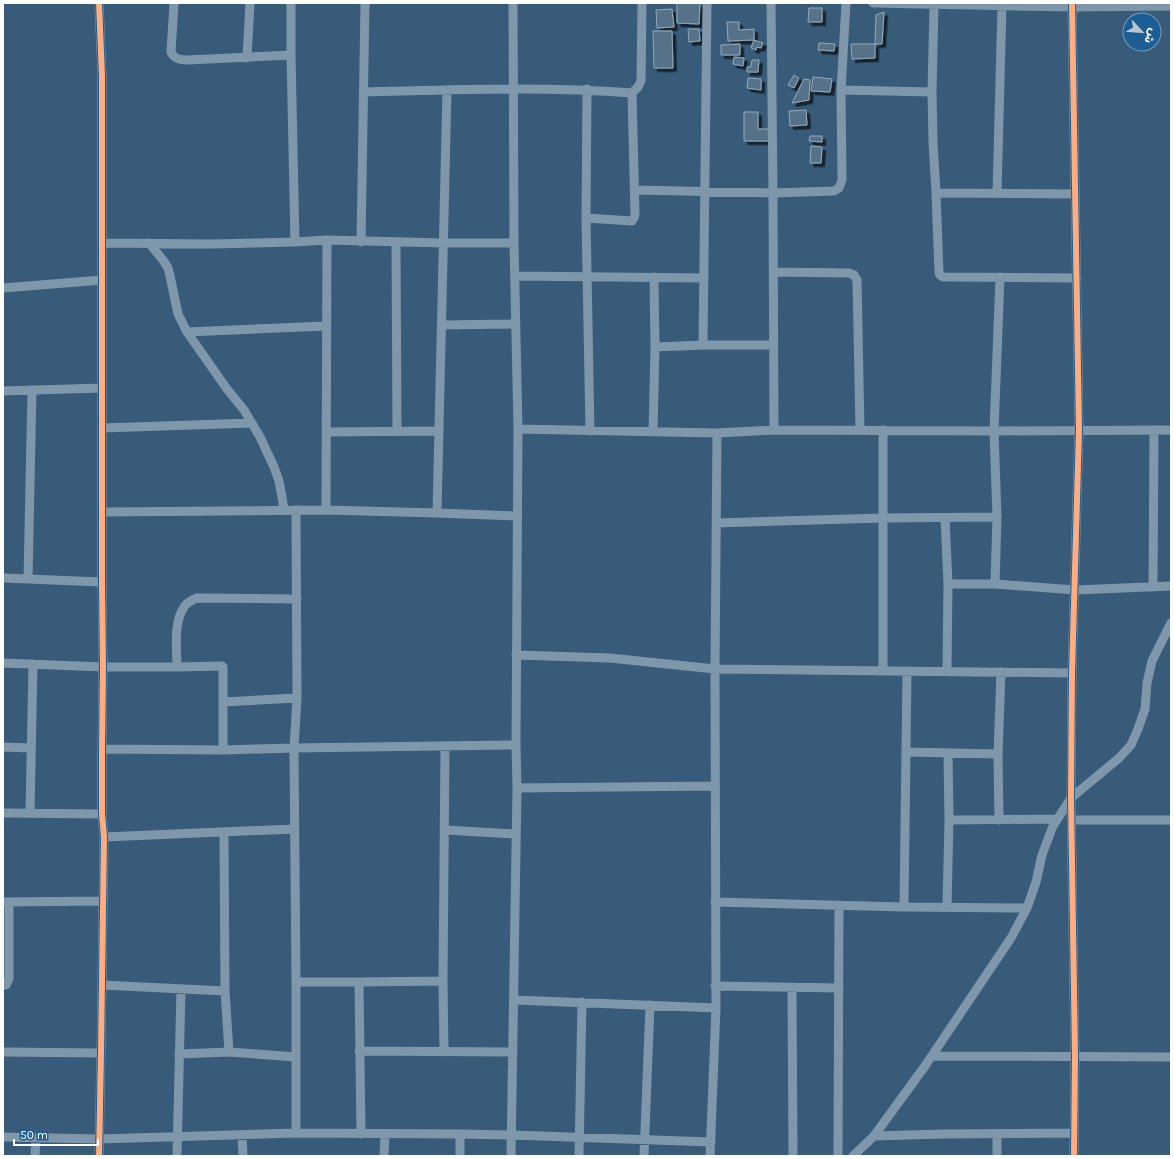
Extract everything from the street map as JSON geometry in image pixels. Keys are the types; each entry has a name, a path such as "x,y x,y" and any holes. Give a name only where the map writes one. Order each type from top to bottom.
{"street":[{"path":"99,3 102,76 102,814 104,837 99,1156"},
{"path":"174,3 172,56 187,60 291,55"},
{"path":"247,58 250,3"},
{"path":"291,3 295,242"},
{"path":"361,242 365,3"},
{"path":"511,1156 517,788 516,655 518,429 514,242 513,3"},
{"path":"586,218 632,220 634,218 632,93 641,81 642,3"},
{"path":"703,345 706,192 707,3"},
{"path":"771,3 774,194 774,430"},
{"path":"634,190 774,194 834,191 839,188 842,180 841,90 846,3"},
{"path":"873,3 1002,6 1171,6"},
{"path":"934,5 932,92 938,272 943,277 1077,278"},
{"path":"1072,5 1079,430 1072,673 1071,798 1075,1056 1074,1156"},
{"path":"997,193 1002,6"},
{"path":"364,92 514,88 587,89 632,93"},
{"path":"587,89 586,218 590,431"},
{"path":"437,513 447,90"},
{"path":"841,90 932,92"},
{"path":"936,193 1075,194"},
{"path":"103,243 295,242 327,240 444,243 514,242"},
{"path":"326,510 327,240"},
{"path":"396,242 397,431"},
{"path":"149,243 168,268 178,314 188,332 227,389 244,410 274,467 284,510"},
{"path":"774,272 849,273 854,275 857,280 860,430"},
{"path":"515,276 704,278"},
{"path":"653,432 655,347 654,277"},
{"path":"995,584 997,517 994,431 1000,277"},
{"path":"3,288 102,280"},
{"path":"442,325 516,324"},
{"path":"188,332 326,326"},
{"path":"655,347 773,345"},
{"path":"3,391 102,388"},
{"path":"28,579 32,390"},
{"path":"103,428 252,424"},
{"path":"518,429 717,433 774,430 1171,430"},
{"path":"883,430 883,671"},
{"path":"1153,587 1154,430"},
{"path":"326,432 439,431"},
{"path":"710,1156 716,1008 715,669 717,433"},
{"path":"296,510 297,698 294,748 296,1133"},
{"path":"103,512 326,510 517,516"},
{"path":"716,522 997,517"},
{"path":"945,518 948,584 947,671"},
{"path":"3,578 102,582"},
{"path":"948,584 995,584 1075,590 1171,586"},
{"path":"177,667 177,633 179,618 184,606 191,601 197,598 297,599"},
{"path":"853,1156 874,1136 932,1056 1011,938 1027,908 1036,882 1042,855 1053,826 1071,798 1119,758 1131,744 1145,709 1147,683 1152,661 1171,623"},
{"path":"516,655 610,658 715,669 1072,673"},
{"path":"3,663 103,667 222,666 223,750"},
{"path":"30,813 33,664"},
{"path":"904,907 907,671"},
{"path":"999,820 998,754 1001,672"},
{"path":"223,702 297,698"},
{"path":"102,749 223,750 516,745"},
{"path":"444,1052 443,981 445,746"},
{"path":"3,747 31,748"},
{"path":"907,752 998,754"},
{"path":"947,907 949,820 948,753"},
{"path":"517,788 715,786"},
{"path":"3,813 102,814"},
{"path":"949,820 1058,820"},
{"path":"1072,820 1171,820"},
{"path":"104,837 294,829"},
{"path":"445,830 516,834"},
{"path":"224,833 226,991 229,1052"},
{"path":"3,985 6,985 9,979 6,902 103,900"},
{"path":"715,902 904,907 1027,908"},
{"path":"838,1156 839,905"},
{"path":"296,982 443,981"},
{"path":"359,982 361,1134"},
{"path":"102,985 226,991"},
{"path":"716,986 839,988"},
{"path":"792,987 793,1156"},
{"path":"176,1156 180,989"},
{"path":"514,1000 716,1008"},
{"path":"579,1156 582,1002"},
{"path":"644,1156 650,1005"},
{"path":"359,1051 513,1052"},
{"path":"3,1052 101,1052"},
{"path":"179,1054 229,1052 296,1056"},
{"path":"932,1056 1171,1057"},
{"path":"3,1138 99,1139 296,1133 512,1135 711,1142"},
{"path":"874,1136 1074,1133"},
{"path":"384,1156 385,1134"},
{"path":"460,1134 460,1156"},
{"path":"996,1134 997,1156"},
{"path":"242,1135 243,1156"},
{"path":"35,1156 36,1138"}],"building":[{"path":"677,3 700,3 699,24 677,23"},
{"path":"809,8 822,8 822,22 808,22"},
{"path":"672,9 674,27 657,28 656,10"},
{"path":"884,12 882,44 875,44 876,15"},
{"path":"727,22 739,22 739,30 754,29 754,40 728,41"},
{"path":"688,29 699,29 700,41 689,42"},
{"path":"653,31 672,31 673,68 654,68"},
{"path":"754,40 763,43 761,48 757,47 756,50 751,48"},
{"path":"819,43 835,44 834,51 818,50"},
{"path":"740,44 740,55 721,55 721,45"},
{"path":"851,44 875,44 875,58 852,59"},
{"path":"734,57 744,58 743,66 733,64"},
{"path":"752,60 759,60 758,72 747,72 747,67 751,67"},
{"path":"794,75 799,78 794,88 788,85"},
{"path":"813,77 832,79 830,92 811,91"},
{"path":"748,78 761,79 761,90 747,88"},
{"path":"804,79 810,80 809,100 792,103"},
{"path":"806,110 807,125 790,126 789,111"},
{"path":"744,112 758,112 758,129 771,129 770,141 744,141"},
{"path":"810,136 822,136 822,142 809,141"},
{"path":"811,146 822,147 821,163 810,163"}],"cycle path":[{"path":"99,3 102,76 102,814 104,837 99,1156"},
{"path":"1072,3 1079,430 1072,673 1071,798 1075,1056 1074,1156"}]}
